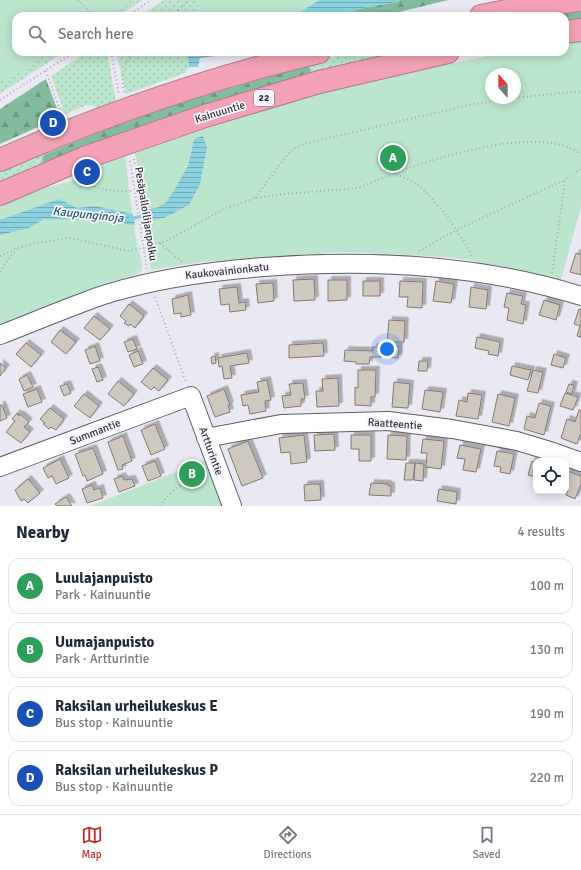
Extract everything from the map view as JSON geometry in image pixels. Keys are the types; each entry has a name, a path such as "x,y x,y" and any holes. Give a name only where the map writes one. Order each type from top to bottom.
{"highway":[{"path":"501,12 532,6 581,0"},
{"path":"569,32 581,30"},
{"path":"0,160 87,124 187,89 305,56"},
{"name":"Kainuuntie","path":"0,194 84,158 205,116 318,82 431,56"}],"street":[{"name":"Kaukovainionkatu","path":"0,335 148,278 286,265 360,263 432,267 495,276 581,296"},
{"name":"Artturintie","path":"191,396 232,506"},
{"name":"Summantie","path":"3,469 191,396"},
{"name":"Raatteentie","path":"209,446 281,424 388,421 452,429 517,441 550,450 581,462"}],"path":[{"path":"78,0 90,12"},
{"path":"134,12 151,0"},
{"path":"176,12 190,0"},
{"path":"0,100 68,56"},
{"path":"112,56 120,97"},
{"path":"125,95 122,74 131,56"},
{"path":"46,70 64,119"},
{"path":"521,97 581,92"},
{"path":"255,198 287,154 295,148 307,143 485,103"},
{"path":"0,256 18,248 36,243 70,238 128,250 144,248 168,240 224,209 255,198 358,188 425,162 454,154 500,145 542,141 566,147 581,154"},
{"path":"134,156 144,226 149,246"},
{"name":"Pesäpalloilijanpolku","path":"129,157 148,278 191,396"},
{"path":"415,253 456,230 565,180 581,169"},
{"path":"395,173 418,185 430,197 456,230 470,251 476,264"},
{"path":"80,175 81,178 94,187 109,191 134,191"},
{"path":"552,279 565,180"},
{"path":"160,243 182,262"},
{"path":"0,272 18,248"},
{"path":"160,506 165,498 194,474 209,446"}],"green space":[{"path":"0,0 129,0 111,12 12,12 12,56 44,56 16,75 0,80"},
{"path":"85,0 142,0 125,12 101,12"},
{"path":"164,0 197,0 200,12 146,12"},
{"path":"197,0 319,0 300,12 200,12"},
{"path":"400,0 448,0 399,12 350,12"},
{"path":"581,11 581,18 569,20 569,13"},
{"path":"581,41 581,206 561,280 463,259 346,252 201,262 151,270 149,260 148,221 164,218 204,164 206,148 194,139 188,166 173,192 166,202 159,207 146,210 135,153 219,123 321,93 432,67 488,56 569,56 569,42"},
{"path":"26,56 58,56 0,94 0,68"},
{"path":"81,56 108,56 116,101 99,107 87,105 65,114 51,76"},
{"path":"117,56 188,56 189,67 185,73 126,94"},
{"path":"200,56 215,56 200,58"},
{"path":"339,56 391,56 0,183 0,171 121,122 187,99"},
{"path":"306,66 309,67 311,71 308,74 176,115 46,163 43,162 42,159 44,155 105,130 180,103"},
{"path":"46,79 60,117 0,144 0,109"},
{"path":"125,157 134,226 142,264 140,273 100,285 0,324 0,206 35,191 78,179 93,172 93,168 116,158"},
{"path":"207,460 224,506 90,506"}],"water":[{"path":"319,0 400,0 350,12 300,12"},
{"path":"188,56 200,56 198,67 189,67"},
{"name":"Kaupunginoja","path":"203,136 207,148 200,184 189,205 164,218 148,221 146,210 159,207 166,202 188,166 194,139"},
{"name":"Kaupunginoja","path":"59,199 77,208 95,206 133,214 135,225 90,220 44,219 29,228 0,235 0,220"}],"building":[{"path":"576,253 581,255 581,275 570,272"},
{"path":"314,279 315,300 294,301 293,280"},
{"path":"328,280 347,280 347,300 328,301"},
{"path":"363,281 380,281 380,296 363,296"},
{"path":"400,281 423,282 422,308 407,307 408,297 399,297"},
{"path":"436,281 454,284 451,303 433,301"},
{"path":"273,283 274,301 258,303 256,284"},
{"path":"237,287 239,303 245,302 246,310 230,312 229,304 221,305 219,289"},
{"path":"471,287 488,290 486,309 469,307"},
{"path":"507,293 523,296 521,304 526,305 523,324 507,320 509,308 504,307"},
{"path":"188,295 191,315 181,317 181,313 174,314 172,299"},
{"path":"544,300 560,305 556,320 539,315"},
{"path":"129,304 144,316 135,328 130,324 129,326 124,323 126,321 120,316"},
{"path":"579,309 581,310 581,337 577,336 580,326 574,324"},
{"path":"94,316 110,329 100,340 84,328"},
{"path":"389,320 405,321 404,342 387,342"},
{"path":"60,330 76,342 66,354 51,342"},
{"path":"477,337 500,342 498,356 488,354 489,351 475,348"},
{"path":"133,339 137,349 128,352 124,342"},
{"path":"26,343 41,355 31,367 16,354"},
{"path":"323,343 324,356 289,358 289,345"},
{"path":"381,345 399,346 398,358 380,357"},
{"path":"95,346 100,361 90,364 85,350"},
{"path":"373,347 381,347 380,357 370,357 369,364 356,364 356,362 344,361 345,350 373,351"},
{"path":"138,351 143,364 134,367 129,355"},
{"path":"247,353 249,363 230,366 232,378 224,379 222,366 219,367 218,358"},
{"path":"554,354 566,358 563,368 551,365"},
{"path":"215,356 216,363 212,364 211,357"},
{"path":"419,361 428,361 427,371 418,371"},
{"path":"0,363 6,368 0,376"},
{"path":"512,366 531,370 528,380 510,375"},
{"path":"98,367 103,380 97,382 92,369"},
{"path":"153,368 168,380 159,391 154,387 151,390 141,382"},
{"path":"358,370 376,370 375,397 371,397 371,406 355,405 355,387 358,388"},
{"path":"533,370 543,372 538,393 527,391"},
{"path":"27,375 33,387 24,391 19,379"},
{"path":"338,378 339,406 317,407 316,391 323,391 322,379"},
{"path":"267,380 271,400 265,401 266,411 250,414 248,405 243,406 241,395 259,392 257,382"},
{"path":"118,381 134,394 124,406 108,394"},
{"path":"394,382 410,384 408,408 392,407"},
{"path":"303,383 305,399 301,399 301,406 284,408 282,396 291,395 289,384"},
{"path":"67,384 71,393 64,396 60,386"},
{"path":"569,384 574,385 572,394 566,392"},
{"path":"37,389 42,402 28,407 23,394"},
{"path":"224,389 230,405 228,405 230,412 215,417 207,396"},
{"path":"425,390 443,392 440,412 422,409"},
{"path":"468,393 482,395 478,419 456,416 459,400 467,402"},
{"path":"565,393 578,397 573,410 560,406"},
{"path":"84,394 99,406 90,418 74,406"},
{"path":"498,394 515,398 509,426 492,422"},
{"path":"539,403 551,406 544,435 524,429 527,416 535,418"},
{"path":"0,405 2,405 7,418 0,421"},
{"path":"50,408 64,419 56,430 51,427 49,429 40,419"},
{"path":"579,410 581,410 581,436 580,435 577,444 561,438 567,419 575,422"},
{"path":"17,413 29,422 24,427 30,432 21,443 6,432 15,421 12,419"},
{"path":"155,424 165,449 151,455 141,430"},
{"path":"334,434 335,450 315,451 314,435"},
{"path":"304,435 307,462 291,464 290,452 281,453 279,438"},
{"path":"351,435 371,435 371,461 359,461 359,449 351,449"},
{"path":"388,435 407,436 406,460 387,459"},
{"path":"123,436 132,461 122,465 123,469 118,470 108,442"},
{"path":"423,439 444,441 441,469 426,467 427,453 421,453"},
{"path":"248,441 263,478 242,486 228,449"},
{"path":"460,445 481,449 476,472 463,470 465,459 457,458"},
{"path":"93,448 103,474 87,481 85,475 83,476 75,454"},
{"path":"497,451 514,454 510,474 500,472 501,467 494,466"},
{"path":"60,459 69,478 56,484 52,476 48,478 43,468"},
{"path":"155,461 161,476 148,481 142,466"},
{"path":"532,461 533,461 533,476 528,475"},
{"path":"406,463 415,463 413,480 404,480"},
{"path":"415,463 424,464 423,481 414,480"},
{"path":"569,472 581,476 581,484 575,499 566,495 569,494"},
{"path":"122,476 124,480 132,479 135,486 119,492 114,479"},
{"path":"28,479 40,493 28,503 24,499 21,501 15,490"},
{"path":"371,483 388,484 388,486 391,486 391,496 369,495"},
{"path":"320,484 321,500 305,501 304,485"},
{"path":"92,485 94,490 100,488 103,498 87,503 82,489"},
{"path":"439,489 457,492 456,504 437,501"},
{"path":"66,497 72,506 57,506 55,504"}],"waterway":[{"name":"Kaupunginoja","path":"130,219 150,214"}],"place":[{"name":"Raksilan urheilukeskus P","path":"53,123"},
{"name":"Luulajanpuisto","path":"393,158"},
{"name":"Raksilan urheilukeskus E","path":"87,172"},
{"name":"Uumajanpuisto","path":"192,474"}]}
